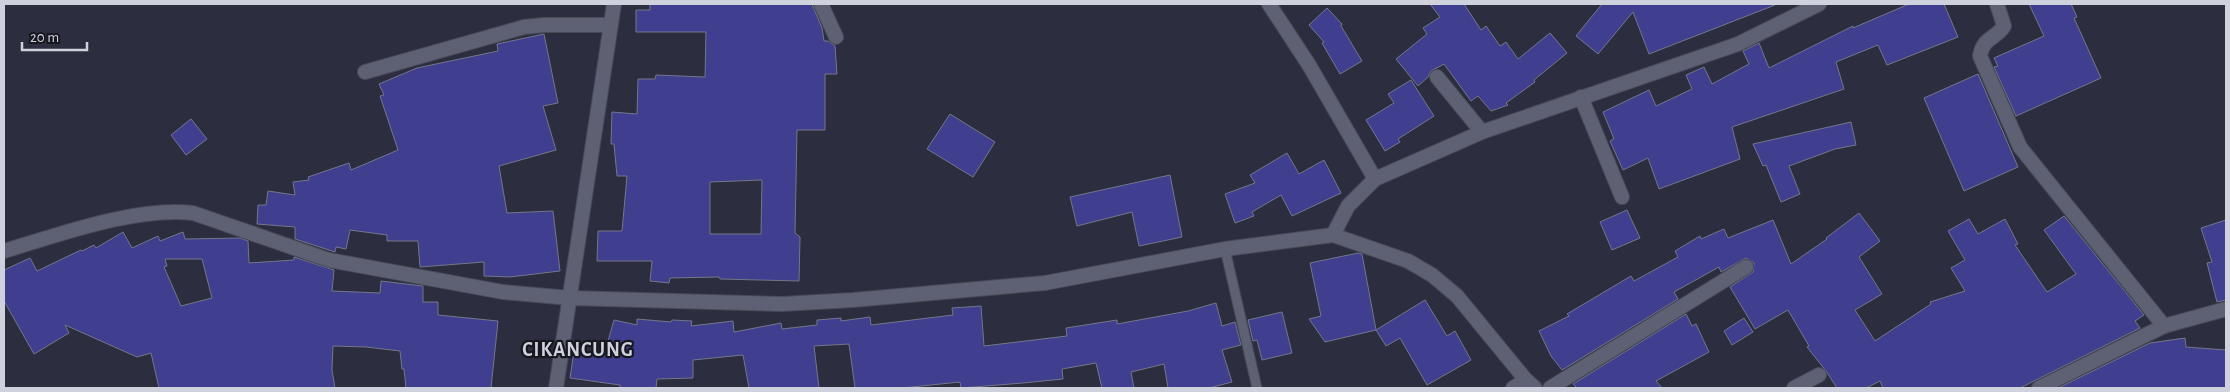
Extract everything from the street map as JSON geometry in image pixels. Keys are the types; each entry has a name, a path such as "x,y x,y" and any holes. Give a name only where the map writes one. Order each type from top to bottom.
{"street":[{"path":"556,388 614,4"},
{"path":"821,4 836,37"},
{"path":"1269,4 1309,65 1375,179"},
{"path":"1333,235 1348,206 1375,179 1482,132 1581,96 1738,44 1819,4"},
{"path":"1997,4 2004,26 2001,31 1984,43 1980,56 2020,147 2164,326"},
{"path":"365,72 524,27 544,25 610,25"},
{"path":"1437,77 1482,132"},
{"path":"1581,96 1622,197"},
{"path":"4,251 141,215 179,211 193,213 329,260 503,292 570,298 782,304 853,300 1045,283 1225,249 1333,235 1408,261 1432,275 1457,296 1531,384 1513,388"},
{"path":"1550,388 1746,267"},
{"path":"2039,388 2164,326 2226,309"},
{"path":"1794,388 1819,374"}],"lane":[{"path":"1225,249 1257,388"}],"building":[{"path":"650,4 812,4 822,28 824,41 828,41 835,46 837,74 825,74 825,130 797,130 795,233 800,237 799,281 720,279 719,277 670,278 669,283 650,281 652,261 597,261 598,231 622,231 627,176 617,176 614,144 611,144 612,112 637,114 638,79 655,79 656,75 705,77 706,32 636,32 636,10 650,10","holes":["762,180 761,234 710,234 710,182"]},
{"path":"1430,4 1464,4 1481,30 1486,26 1500,46 1506,42 1518,59 1550,33 1567,53 1534,80 1535,82 1506,103 1508,105 1491,111 1478,96 1471,101 1444,64 1431,71 1428,77 1418,86 1396,59 1427,34 1423,28 1440,17"},
{"path":"1602,4 1775,5 1649,54 1633,12 1598,54 1576,36"},
{"path":"1909,4 1944,4 1958,37 1887,65 1878,45 1836,62 1844,89 1732,127 1740,159 1659,189 1648,158 1623,170 1610,141 1614,139 1603,112 1649,90 1656,106 1692,89 1686,75 1704,67 1712,84 1749,64 1743,51 1759,43 1769,68 1853,26 1853,28"},
{"path":"2029,4 2071,4 2077,17 2074,18 2101,78 2016,116 1994,67 1998,66 1994,58 2044,36"},
{"path":"1327,8 1342,24 1341,26 1362,61 1340,74 1322,43 1324,42 1309,25"},
{"path":"544,34 558,103 543,106 556,150 499,166 507,213 553,211 560,271 510,277 484,276 484,262 420,267 418,241 387,241 387,235 350,230 346,249 336,247 335,252 295,239 295,227 257,224 258,205 266,205 268,191 295,195 293,182 309,180 308,177 349,163 351,170 398,150 380,96 384,95 379,84 417,68 498,51 497,44"},
{"path":"1978,74 2018,167 1964,191 1924,98"},
{"path":"1411,80 1434,116 1398,139 1400,142 1385,151 1366,120 1394,103 1388,94"},
{"path":"950,114 995,142 973,177 927,149"},
{"path":"191,119 207,139 186,155 171,135"},
{"path":"1851,122 1856,145 1835,149 1789,166 1800,194 1781,202 1766,165 1763,166 1753,144"},
{"path":"1287,153 1299,174 1324,160 1341,193 1292,216 1281,195 1252,212 1254,216 1235,223 1225,194 1255,183 1250,175"},
{"path":"1170,175 1182,237 1139,246 1132,212 1077,226 1070,197"},
{"path":"1627,210 1640,238 1612,250 1600,222"},
{"path":"1859,213 1880,241 1859,257 1882,294 1855,310 1875,341 1931,304 1930,302 1965,291 1951,268 1965,260 1948,231 1969,219 1978,234 2005,219 2018,244 2015,245 2047,292 2076,274 2044,230 2064,216 2144,315 2135,321 2140,328 2020,388 1883,388 1880,381 1866,388 1837,388 1807,347 1809,346 1788,310 1755,329 1730,287 1753,272 1754,263 1746,258 1721,272 1719,267 1674,292 1678,299 1562,370 1551,356 1539,331 1569,316 1567,314 1631,276 1634,281 1678,257 1675,251 1700,236 1701,239 1724,229 1728,238 1773,220 1791,264 1827,239"},
{"path":"2226,220 2226,300 2217,302 2207,263 2212,262 2201,228"},
{"path":"123,232 132,248 158,236 160,241 183,232 185,239 240,238 248,241 249,263 294,260 294,257 334,270 332,291 380,293 381,281 423,286 423,302 438,302 438,315 498,321 491,388 406,388 400,351 366,347 333,346 332,370 335,388 159,388 151,353 137,357 65,325 69,333 34,354 4,301 4,270 30,258 37,271 81,250 94,245 96,248","holes":["165,259 202,259 212,298 181,306 164,267 167,266"]},
{"path":"1358,253 1362,254 1376,330 1325,342 1309,319 1321,316 1310,263"},
{"path":"1425,300 1447,336 1455,331 1471,360 1427,385 1400,338 1386,346 1376,330"},
{"path":"1216,303 1222,326 1235,322 1241,345 1222,350 1232,382 1209,388 1168,388 1164,364 1131,372 1134,388 1102,388 1096,363 1062,369 1063,379 961,388 960,382 902,388 855,388 849,344 814,346 819,388 749,388 743,355 693,360 693,378 657,379 656,388 620,388 620,385 570,378 574,351 604,355 614,320 637,325 637,319 671,322 672,320 692,321 691,326 733,321 734,332 781,323 782,329 817,325 817,320 841,318 841,321 870,317 871,325 953,315 952,308 981,306 984,346 1067,336 1066,328 1117,320 1117,324 1188,311"},
{"path":"1282,312 1292,353 1262,360 1257,340 1253,341 1248,320"},
{"path":"1686,314 1692,326 1696,324 1709,352 1656,381 1662,388 1577,388 1573,384"},
{"path":"1744,318 1753,332 1732,345 1724,331"},
{"path":"2185,338 2186,347 2226,350 2226,388 2058,388 2150,343"}],"district":[{"name":"CIKANCUNG","path":"578,350"}]}
